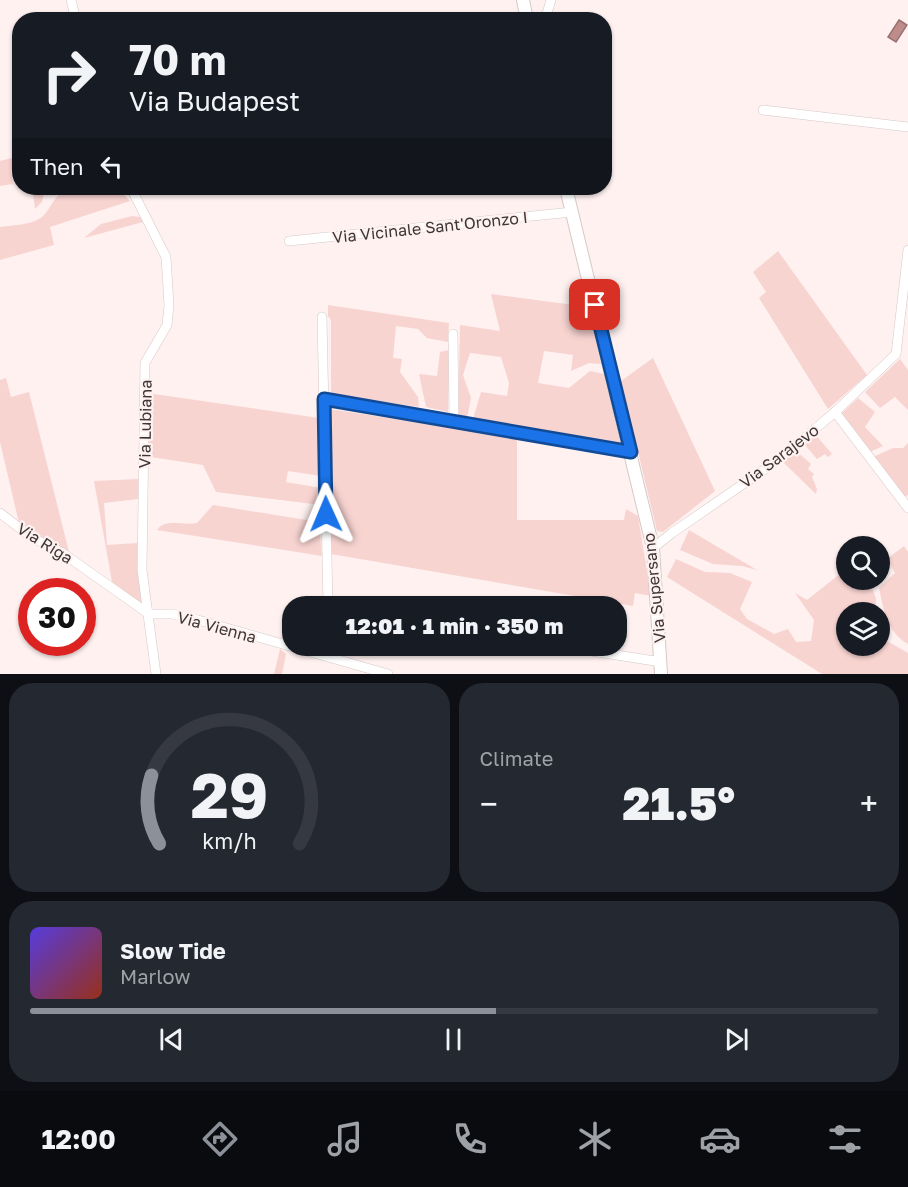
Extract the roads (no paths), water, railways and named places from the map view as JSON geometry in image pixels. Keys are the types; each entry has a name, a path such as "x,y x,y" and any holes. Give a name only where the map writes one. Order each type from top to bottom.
{"street":[{"path":"763,110 908,127"},
{"name":"Via Lubiana","path":"135,195 166,257 170,305 167,325 145,363 142,570 150,614 156,674"},
{"name":"Via Supersano","path":"568,195 653,549 661,668"},
{"name":"Via Vicinale Sant'Oronzo I","path":"289,241 572,212"},
{"name":"Via Sarajevo","path":"653,549 672,533 778,460 835,412 896,354 908,250"},
{"path":"322,317 328,596"},
{"path":"453,334 454,420"},
{"path":"324,399 631,452"},
{"path":"835,412 908,508"},
{"name":"Via Riga","path":"0,513 31,537 62,552 150,614"},
{"name":"Via Vienna","path":"150,614 172,614 198,620 388,674"},
{"path":"605,656 661,668"}]}
